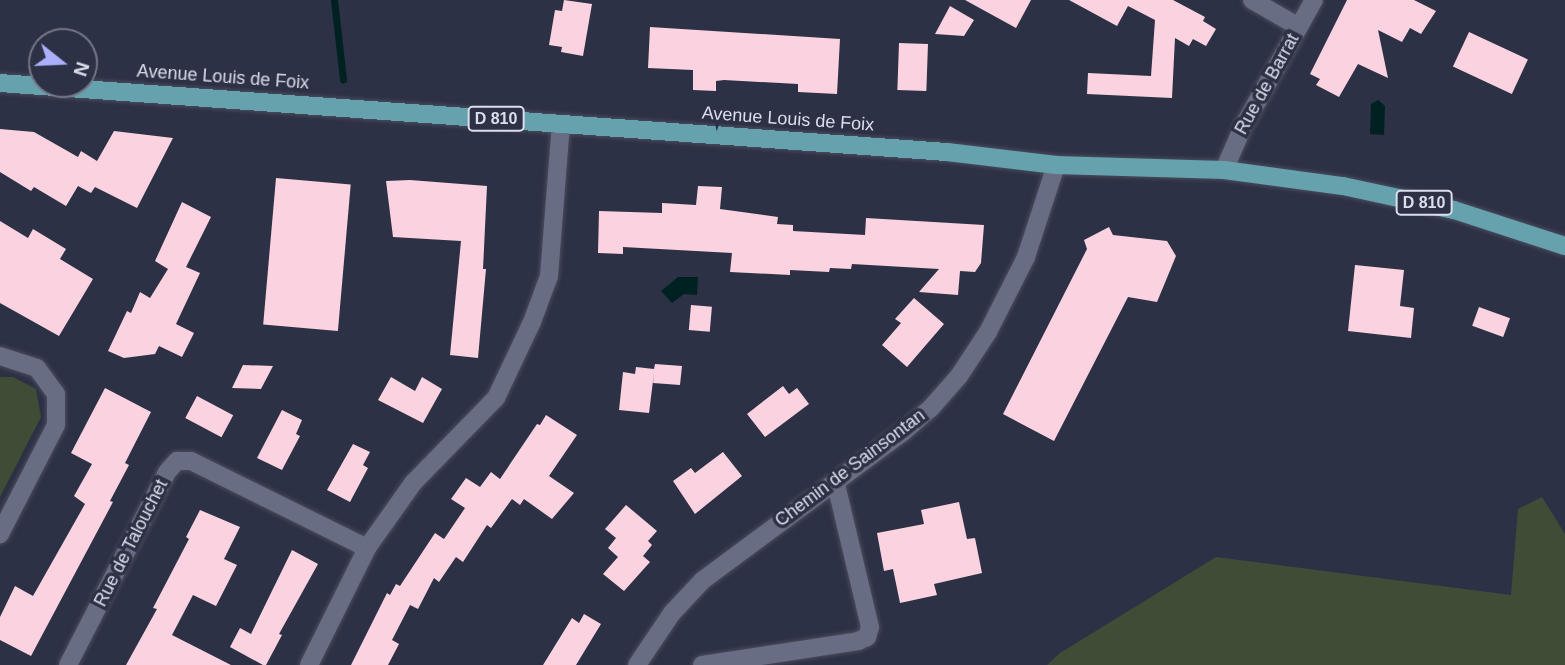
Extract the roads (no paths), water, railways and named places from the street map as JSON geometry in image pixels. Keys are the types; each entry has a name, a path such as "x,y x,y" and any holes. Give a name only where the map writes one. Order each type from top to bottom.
{"main road":[{"name":"Avenue Louis de Foix","path":"0,83 947,152 1056,165 1224,170 1343,186 1442,207 1565,246"}],"street":[{"path":"1252,0 1299,27"},
{"name":"Rue de Barrat","path":"1224,170 1243,127 1314,0"},
{"path":"309,665 367,548 413,483 496,398 532,322 549,276 561,125"},
{"name":"Chemin de Sainsontan","path":"637,665 672,613 703,580 764,532 836,484 930,409 959,376 988,332 1026,257 1056,165"},
{"path":"0,356 37,368 56,394 56,425 0,534"},
{"name":"Rue de Talouchet","path":"68,665 167,472 177,461 191,461 367,548"},
{"path":"702,665 858,641 867,637 870,627 836,484"}],"waterway":[{"path":"334,0 343,79"}]}
